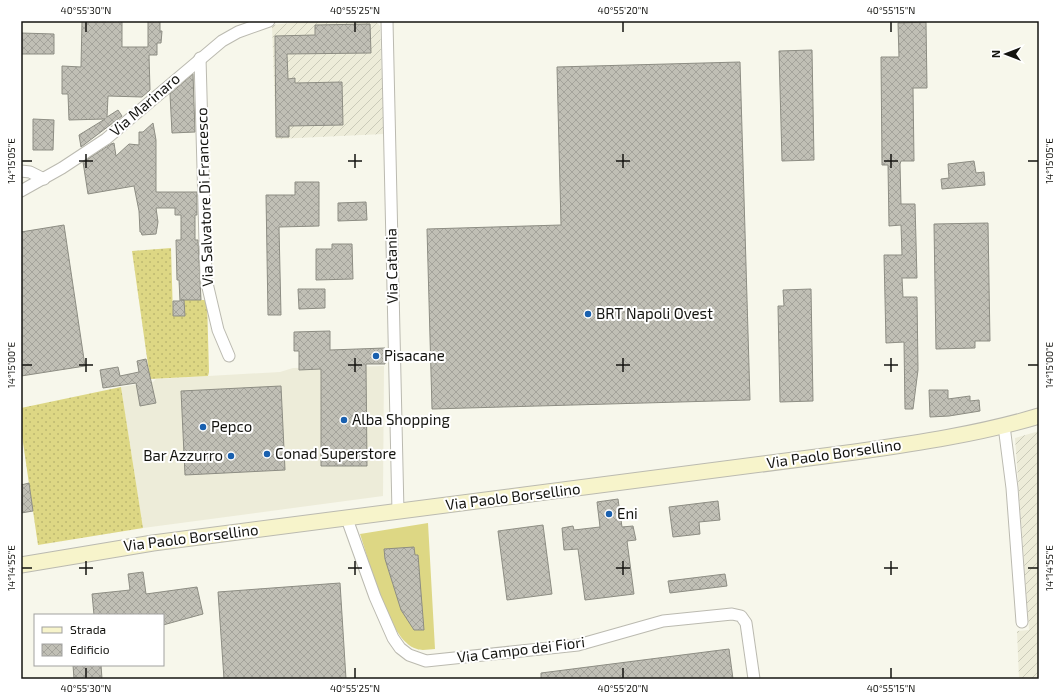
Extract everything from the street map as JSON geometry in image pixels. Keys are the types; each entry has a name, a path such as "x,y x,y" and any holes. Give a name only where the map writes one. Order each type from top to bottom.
{"main road":[{"name":"Via Paolo Borsellino","path":"21,565 153,543 855,452 962,436 1039,416"}],"street":[{"name":"Via Marinaro","path":"21,191 44,179 106,139 200,58 222,41 238,32 269,21"},
{"name":"Via Catania","path":"387,21 398,512"},
{"name":"Via Salvatore Di Francesco","path":"200,58 206,279 218,330 229,356"},
{"path":"21,171 30,172 44,179"},
{"path":"1004,426 1012,488 1022,622"},
{"name":"Via Campo dei Fiori","path":"347,519 375,597 393,638 400,648 418,659 426,661 578,645 663,621 732,614 741,616 746,623 754,679"}],"shaded area":[{"path":"310,21 376,21 380,26 384,134 276,139 272,25"},
{"path":"171,248 173,316 185,316 184,300 207,300 208,376 150,379 132,251"},
{"path":"384,366 383,496 143,528 121,387 153,382 156,379 280,372 293,368"},
{"path":"121,387 143,528 38,545 21,429 21,408"},
{"path":"1039,431 1039,679 1019,679 1017,631 1029,630 1015,438"},
{"path":"428,523 435,649 421,650 407,643 397,631 389,616 374,580 360,534"}],"building":[{"path":"82,21 122,21 122,47 148,47 148,21 160,21 160,31 162,31 161,43 157,43 157,55 149,55 150,90 142,97 108,96 107,117 118,110 122,116 81,147 79,135 105,119 69,120 68,94 62,94 62,66 81,67"},
{"path":"926,22 927,88 913,88 914,161 901,161 900,164 901,204 915,204 917,278 902,278 903,297 917,297 918,370 913,409 905,409 904,342 886,343 884,255 902,255 901,225 889,226 888,165 882,165 881,57 899,57 898,23"},
{"path":"370,24 371,53 287,54 288,79 295,78 295,83 342,82 343,125 289,126 289,137 276,137 275,36 315,35 315,25"},
{"path":"21,33 54,34 54,54 21,54"},
{"path":"812,50 814,160 782,161 779,51"},
{"name":"BRT Napoli Ovest","path":"740,62 750,400 432,409 427,229 561,225 557,67"},
{"path":"193,74 195,132 172,133 170,94"},
{"path":"33,119 54,120 53,150 33,150"},
{"path":"153,123 156,140 156,192 197,192 195,240 198,240 201,300 184,300 185,316 173,316 173,301 180,301 179,280 177,280 176,240 181,240 181,215 175,215 175,208 156,208 158,222 156,234 142,235 140,232 139,211 134,186 88,194 83,162 114,143 116,156 129,144 139,145 139,132 143,132"},
{"path":"974,161 976,173 984,172 985,185 942,189 941,179 949,178 948,164"},
{"path":"295,182 319,182 319,226 279,227 281,315 268,315 266,195 295,195"},
{"path":"366,202 367,220 338,221 338,203"},
{"path":"988,223 990,341 975,341 975,348 936,349 934,224"},
{"path":"64,225 85,366 21,376 21,232"},
{"path":"332,244 352,244 353,279 316,280 316,249 332,249"},
{"path":"298,289 325,289 325,308 299,309"},
{"path":"811,289 813,401 780,402 778,306 784,306 783,290"},
{"name":"Alba Shopping","path":"330,331 330,350 385,348 385,364 366,364 367,466 321,466 321,369 299,370 299,351 294,351 294,332"},
{"path":"146,359 156,403 140,406 136,383 103,388 100,370 118,367 120,376 139,372 137,361"},
{"path":"281,386 285,470 185,475 181,391"},
{"path":"929,390 948,390 948,399 970,396 970,401 979,400 980,411 949,416 930,417"},
{"path":"29,483 33,511 21,513 21,485"},
{"path":"618,499 622,527 633,526 636,540 627,541 634,594 585,600 578,549 564,550 562,528 573,526 574,530 600,527 597,502"},
{"path":"718,501 720,520 699,522 700,534 673,537 669,507"},
{"path":"543,525 552,594 507,600 498,531"},
{"path":"414,547 415,555 418,555 424,630 414,630 401,610 385,559 384,549"},
{"path":"143,572 146,594 197,587 203,614 164,625 164,614 94,614 92,594 130,590 128,574"},
{"path":"725,574 727,586 670,593 668,581"},
{"path":"340,583 346,679 224,679 218,592"},
{"path":"729,649 733,679 541,679 541,673"},
{"path":"73,666 101,666 102,679 74,679"}],"place":[{"name":"BRT Napoli Ovest","path":"588,314"},
{"name":"Pisacane","path":"376,356"},
{"name":"Alba Shopping","path":"344,420"},
{"name":"Pepco","path":"203,427"},
{"name":"Conad Superstore","path":"267,454"},
{"name":"Bar Azzurro","path":"231,456"},
{"name":"Eni","path":"609,514"}]}
